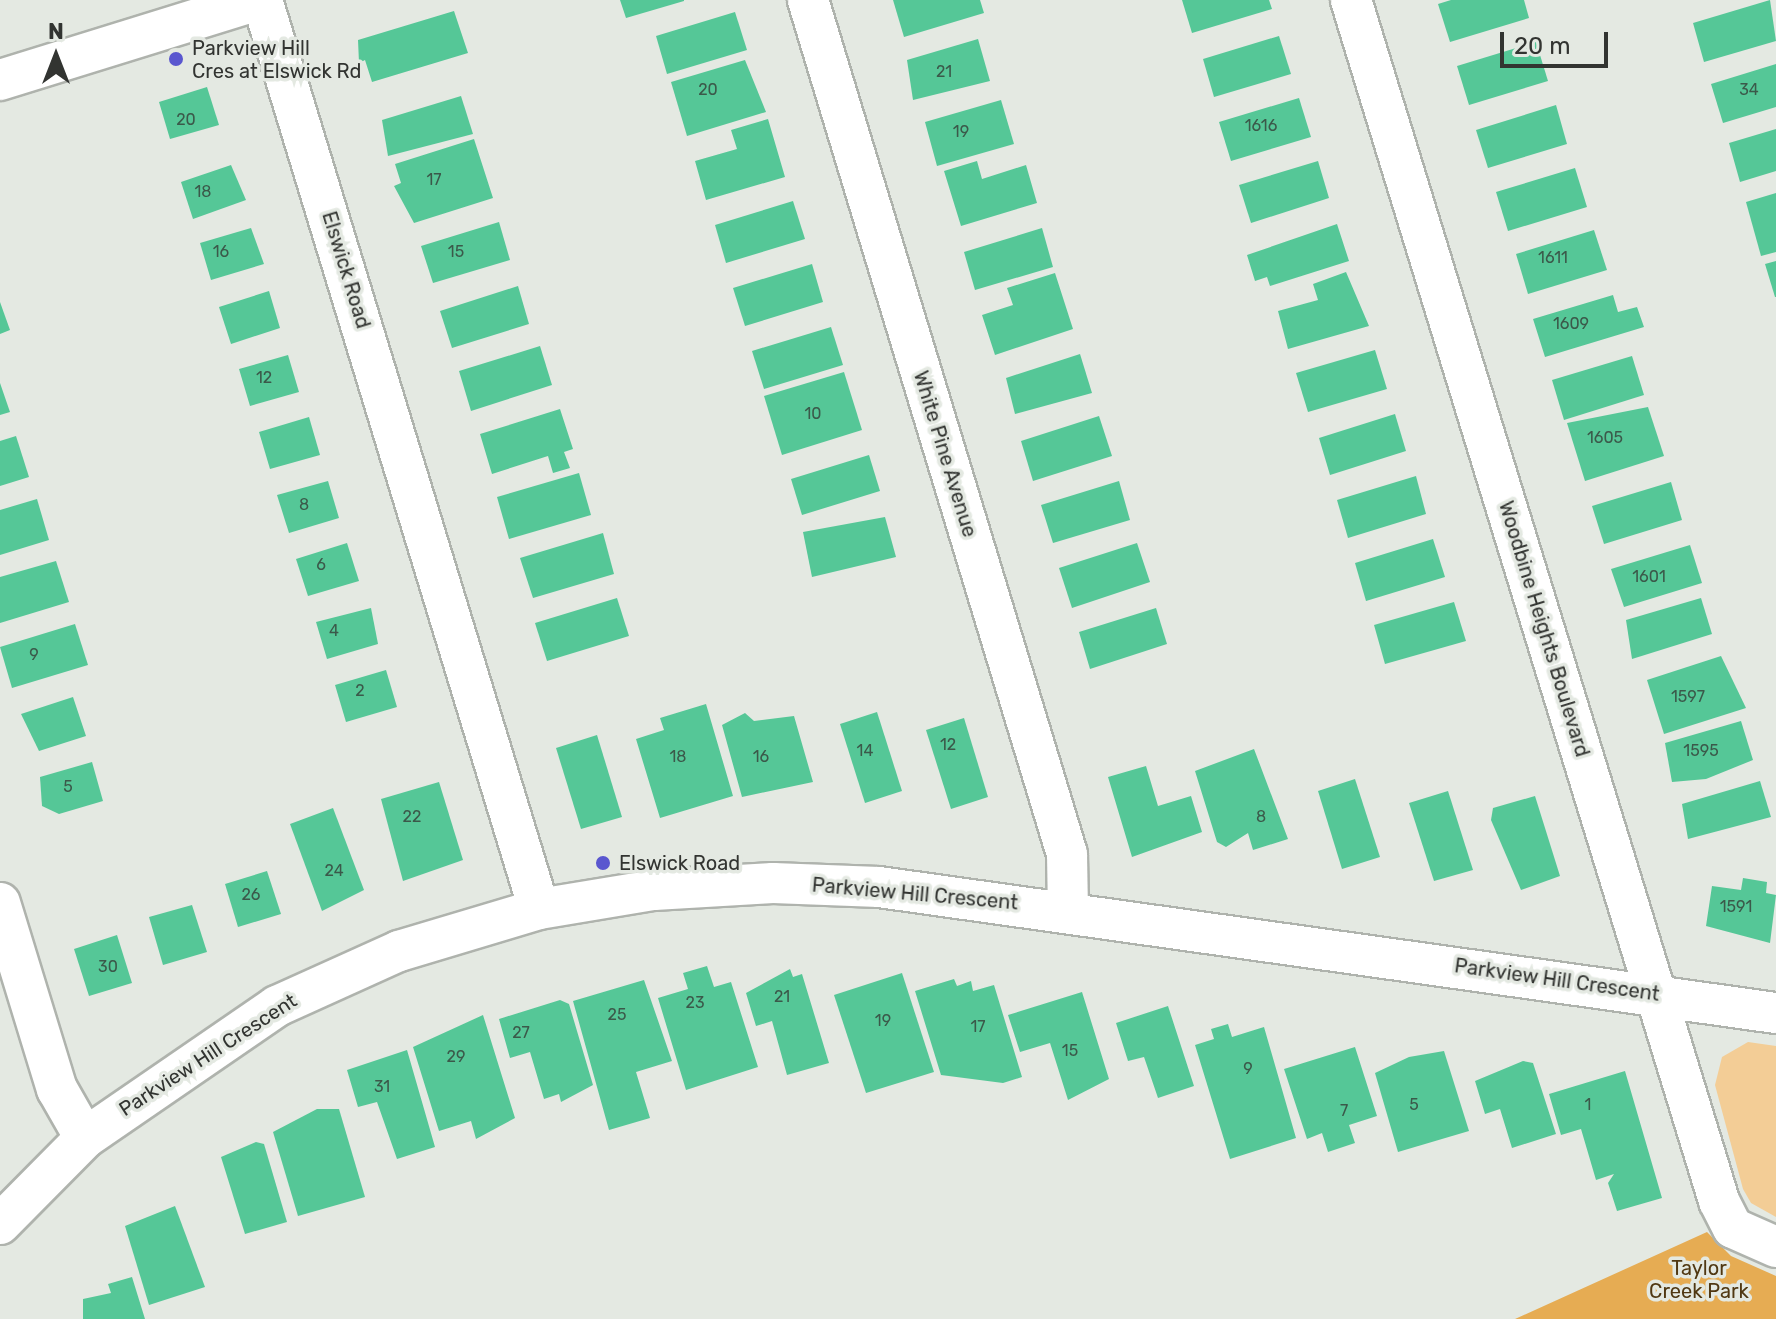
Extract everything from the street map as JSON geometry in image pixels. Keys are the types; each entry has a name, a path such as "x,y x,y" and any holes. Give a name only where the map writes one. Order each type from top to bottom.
{"street":[{"path":"0,80 260,0"},
{"name":"Elswick Road","path":"260,0 539,909"},
{"name":"White Pine Avenue","path":"808,0 1067,854 1068,910"},
{"name":"Woodbine Heights Boulevard","path":"1351,0 1719,1201 1733,1228 1767,1245"},
{"name":"Parkview Hill Crescent","path":"0,1224 85,1138 277,1006 399,951 539,909 654,890 773,883 1068,910 1776,1013"},
{"path":"0,903 57,1089 85,1138"}],"shaded area":[{"path":"1748,1042 1776,1046 1776,1217 1751,1203 1743,1189 1715,1085 1722,1057"}],"green space":[{"name":"Taylor Creek Park","path":"1707,1232 1731,1256 1776,1276 1776,1319 1515,1319"}],"building":[{"path":"620,0 684,0 684,1 626,18"},
{"path":"893,0 980,0 984,13 904,37"},
{"path":"1182,0 1269,0 1272,9 1192,33"},
{"path":"1451,0 1524,0 1529,18 1450,42 1438,4"},
{"path":"1770,0 1776,41 1704,62 1693,23"},
{"path":"454,11 468,53 372,82 365,60 359,63 358,40"},
{"path":"735,12 747,50 667,74 656,36"},
{"path":"1279,36 1291,74 1214,97 1203,59"},
{"path":"978,39 990,81 913,100 907,60"},
{"path":"1536,42 1548,81 1469,105 1457,66"},
{"path":"745,60 766,112 687,136 671,82"},
{"path":"1776,64 1776,107 1723,123 1711,84"},
{"path":"207,87 219,125 170,139 159,102"},
{"path":"461,96 473,134 388,156 382,120"},
{"path":"1299,98 1311,137 1231,161 1219,122"},
{"path":"1001,100 1014,144 937,166 925,122"},
{"path":"1556,105 1567,144 1488,168 1476,130"},
{"path":"768,119 785,177 706,200 695,161 737,149 731,130"},
{"path":"1776,129 1776,171 1740,182 1729,143"},
{"path":"474,139 493,198 414,223 394,186 401,183 395,164"},
{"path":"977,161 982,179 1026,165 1037,203 961,226 944,171"},
{"path":"1318,161 1329,198 1251,223 1239,185"},
{"path":"231,165 246,200 193,219 181,182"},
{"path":"1575,168 1587,207 1508,231 1496,192"},
{"path":"1776,193 1776,252 1761,256 1746,202"},
{"path":"793,201 805,239 726,263 715,225"},
{"path":"499,222 510,260 433,283 421,246"},
{"path":"1337,224 1349,261 1270,286 1267,277 1255,281 1247,255"},
{"path":"251,228 264,264 211,280 200,243"},
{"path":"1042,228 1053,267 975,290 964,252"},
{"path":"1594,230 1607,270 1528,294 1516,254"},
{"path":"1776,261 1776,297 1775,297 1765,264"},
{"path":"812,264 823,302 745,326 733,288"},
{"path":"1346,272 1369,326 1288,349 1278,311 1318,300 1313,284"},
{"path":"1055,273 1073,329 995,355 982,315 1013,305 1007,288"},
{"path":"518,286 529,324 452,348 440,311"},
{"path":"269,291 280,328 231,344 219,307"},
{"path":"1613,295 1618,312 1637,307 1644,327 1545,357 1533,319"},
{"path":"0,302 10,330 0,334"},
{"path":"831,327 843,365 764,389 752,351"},
{"path":"540,346 552,385 471,411 459,371"},
{"path":"1375,350 1387,389 1308,412 1296,373"},
{"path":"1080,354 1092,393 1015,414 1006,378"},
{"path":"288,355 299,392 250,406 239,369"},
{"path":"1632,356 1644,395 1564,420 1552,380"},
{"path":"844,372 862,430 782,455 764,396"},
{"path":"0,383 10,412 0,415"},
{"path":"1648,407 1664,456 1585,481 1567,423"},
{"path":"560,409 573,449 564,452 570,468 553,473 548,456 492,474 480,434"},
{"path":"1395,414 1406,451 1330,475 1319,438"},
{"path":"1099,416 1112,456 1033,481 1021,441"},
{"path":"309,417 320,455 270,469 259,432"},
{"path":"16,436 29,477 0,486 0,441"},
{"path":"869,455 880,491 802,515 791,479"},
{"path":"579,473 591,515 509,539 497,497"},
{"path":"1416,476 1426,514 1348,538 1337,500"},
{"path":"328,481 339,518 289,533 277,495"},
{"path":"1119,481 1130,520 1053,543 1041,505"},
{"path":"1671,482 1682,520 1604,544 1592,506"},
{"path":"37,499 49,540 0,555 0,510"},
{"path":"885,517 896,557 812,577 803,532"},
{"path":"603,533 614,574 533,598 520,558"},
{"path":"1433,539 1445,577 1366,601 1355,563"},
{"path":"347,543 359,581 308,596 296,559"},
{"path":"1137,543 1150,582 1072,608 1059,568"},
{"path":"1690,545 1702,583 1624,607 1611,569"},
{"path":"56,561 69,602 0,623 0,577"},
{"path":"617,598 629,636 547,661 535,623"},
{"path":"1701,598 1712,634 1632,659 1626,620"},
{"path":"1454,602 1466,641 1385,664 1374,625"},
{"path":"371,608 378,644 327,659 316,622"},
{"path":"1156,608 1167,644 1090,669 1079,632"},
{"path":"75,624 88,665 12,688 0,647"},
{"path":"1721,656 1746,708 1664,734 1647,680"},
{"path":"386,670 397,707 346,722 335,685"},
{"path":"73,697 86,736 39,751 21,714"},
{"path":"706,704 733,796 660,818 636,739 664,730 660,718"},
{"path":"877,712 902,791 865,803 840,724"},
{"path":"745,713 754,721 794,716 813,782 742,797 722,725"},
{"path":"964,718 988,797 951,809 926,730"},
{"path":"1741,721 1753,760 1706,779 1672,782 1665,743"},
{"path":"597,735 622,817 581,829 556,748"},
{"path":"1254,749 1288,839 1253,850 1248,833 1226,847 1217,842 1195,771"},
{"path":"92,762 103,801 59,814 42,806 40,777"},
{"path":"1146,766 1158,806 1191,796 1202,832 1132,857 1108,777"},
{"path":"1355,779 1380,857 1342,869 1318,791"},
{"path":"1760,781 1771,817 1688,839 1682,804"},
{"path":"439,782 463,860 403,881 381,799"},
{"path":"1448,791 1473,870 1434,881 1409,803"},
{"path":"1535,796 1560,876 1521,890 1491,820 1493,808"},
{"path":"333,808 364,890 322,911 290,824"},
{"path":"267,871 281,914 238,927 225,884"},
{"path":"1743,878 1767,882 1766,893 1776,895 1770,943 1706,926 1712,886 1741,890"},
{"path":"192,905 207,952 163,965 149,917"},
{"path":"117,935 132,983 89,996 74,949"},
{"path":"707,966 714,987 731,982 758,1067 686,1090 658,998 688,989 683,973"},
{"path":"790,969 793,977 802,974 829,1063 787,1075 772,1021 756,1026 746,993"},
{"path":"902,973 934,1072 866,1093 834,995"},
{"path":"954,979 957,986 971,981 973,991 994,985 1022,1077 1003,1083 941,1075 915,991"},
{"path":"644,980 672,1061 636,1072 650,1118 609,1130 573,1001"},
{"path":"1082,992 1109,1079 1068,1100 1050,1043 1020,1052 1008,1015"},
{"path":"560,1000 569,1004 593,1085 561,1102 559,1094 544,1099 530,1052 510,1058 499,1019"},
{"path":"1168,1006 1194,1086 1158,1098 1144,1057 1128,1061 1116,1023"},
{"path":"483,1015 515,1118 476,1139 471,1121 439,1131 413,1047"},
{"path":"1228,1024 1232,1037 1264,1027 1296,1138 1230,1159 1195,1045 1214,1039 1211,1029"},
{"path":"1355,1047 1377,1116 1349,1125 1355,1143 1328,1152 1322,1133 1307,1139 1284,1069"},
{"path":"407,1050 435,1147 397,1159 377,1102 358,1107 347,1070"},
{"path":"1444,1051 1469,1131 1398,1152 1375,1073 1409,1057"},
{"path":"1523,1061 1533,1063 1556,1134 1512,1148 1500,1109 1485,1114 1475,1081"},
{"path":"1625,1071 1662,1198 1617,1211 1608,1183 1614,1174 1596,1180 1581,1129 1561,1135 1549,1094"},
{"path":"317,1109 339,1109 365,1197 298,1216 273,1132"},
{"path":"256,1142 264,1144 287,1222 245,1234 221,1157"},
{"path":"175,1206 205,1287 149,1305 125,1226"},
{"path":"132,1277 145,1319 83,1319 83,1299 111,1293 108,1284"}],"place":[{"name":"Parkview Hill Cres at Elswick Rd","path":"176,59"},
{"name":"Elswick Road","path":"603,863"}]}
